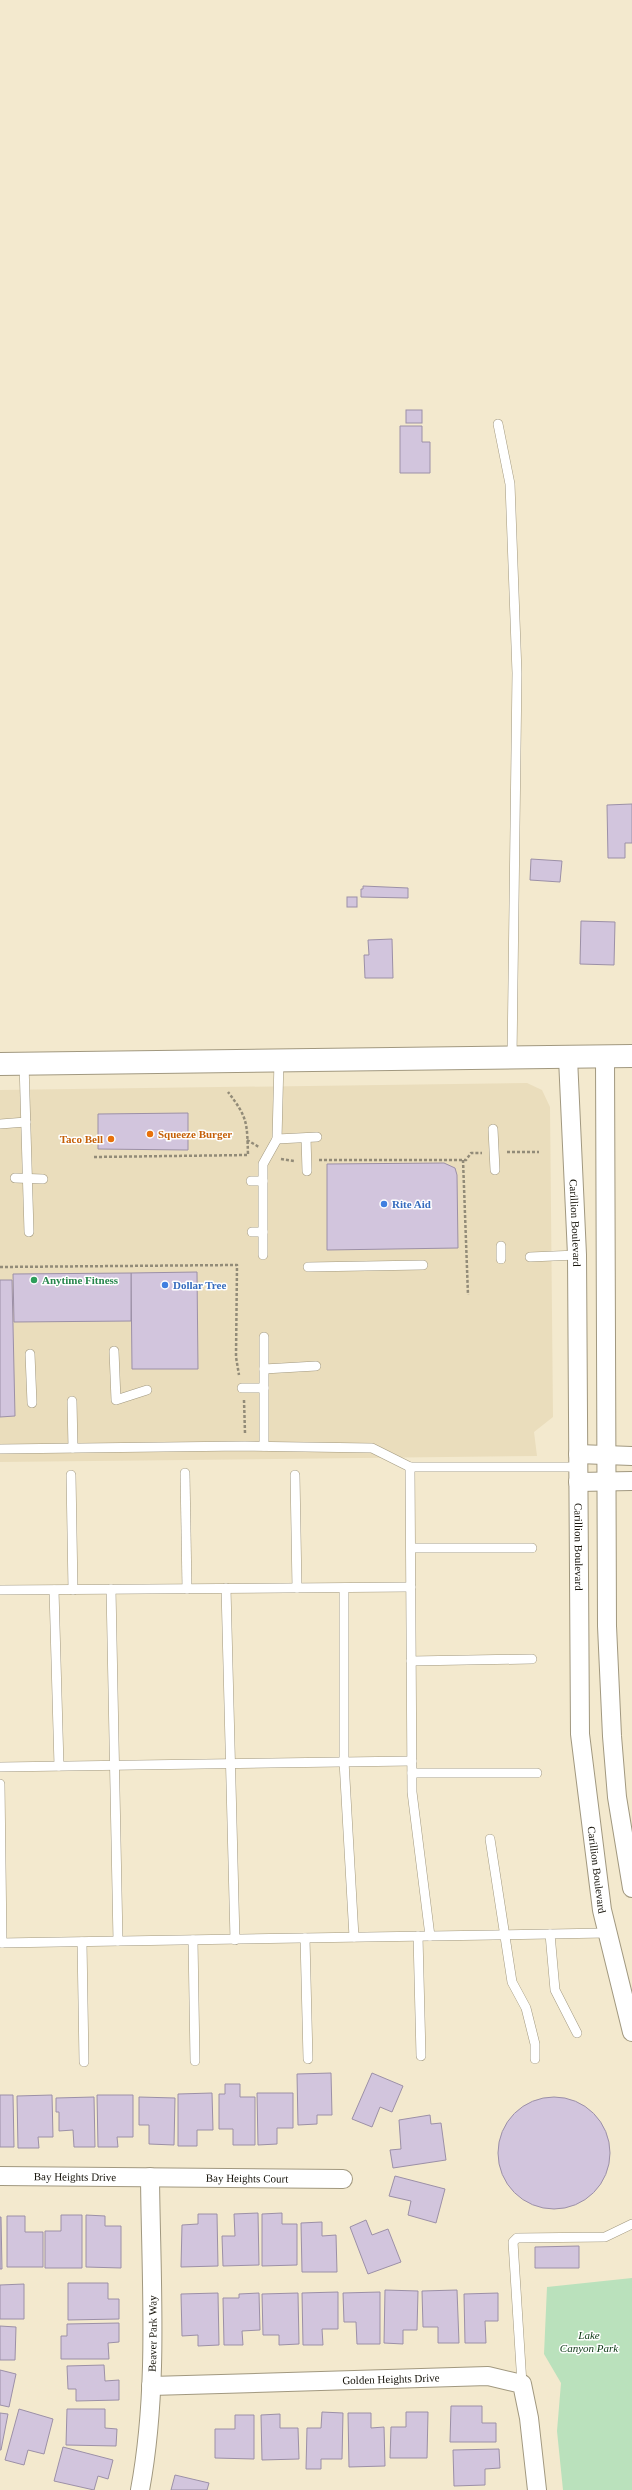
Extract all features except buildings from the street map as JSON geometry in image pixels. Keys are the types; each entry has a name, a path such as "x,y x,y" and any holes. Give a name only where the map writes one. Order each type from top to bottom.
{"main road":[{"path":"0,1064 632,1056"}],"street":[{"path":"605,1057 605,1481 607,1626 612,1736 617,1797 632,1888"},
{"name":"Carillion Boulevard","path":"568,1058 577,1255 580,1734 606,1933 632,2032"},
{"path":"578,1468 605,1455 632,1456"},
{"path":"578,1468 605,1481 632,1481"},
{"name":"Bay Heights Drive","path":"0,2176 150,2177"},
{"name":"Bay Heights Court","path":"150,2177 343,2179"},
{"name":"Beaver Park Way","path":"140,2490 149,2431 151,2386 150,2177"},
{"name":"Golden Heights Drive","path":"151,2386 488,2376 522,2384"},
{"path":"522,2384 529,2418 537,2490"}],"lane":[{"path":"498,424 510,484 517,673 512,1058"},
{"path":"263,1255 263,1164 277,1139 279,1060"},
{"path":"24,1063 29,1232"},
{"path":"0,1124 26,1122"},
{"path":"493,1129 495,1170"},
{"path":"277,1139 317,1137"},
{"path":"306,1138 307,1171"},
{"path":"15,1178 43,1179"},
{"path":"251,1181 263,1181"},
{"path":"252,1232 263,1232"},
{"path":"501,1246 501,1259"},
{"path":"530,1258 577,1255"},
{"path":"308,1267 423,1265"},
{"path":"264,1337 264,1446"},
{"path":"114,1351 116,1400 146,1390"},
{"path":"30,1354 32,1403"},
{"path":"264,1369 316,1366"},
{"path":"242,1388 264,1388"},
{"path":"72,1402 73,1448"},
{"path":"0,1449 245,1446 372,1448 410,1467 578,1468"},
{"path":"410,1467 412,1792 430,1936"},
{"path":"185,1473 187,1589"},
{"path":"71,1474 73,1590"},
{"path":"295,1475 297,1588"},
{"path":"411,1548 532,1548"},
{"path":"0,1590 411,1587"},
{"path":"226,1588 235,1940"},
{"path":"344,1588 344,1761 354,1938"},
{"path":"111,1589 118,1941"},
{"path":"54,1590 59,1766"},
{"path":"411,1661 532,1659"},
{"path":"0,1767 230,1762 412,1761"},
{"path":"412,1773 537,1773"},
{"path":"0,1784 1,1943 606,1933"},
{"path":"490,1839 512,1982 526,2008 535,2044 535,2059"},
{"path":"550,1934 555,1990 577,2033"},
{"path":"418,1936 421,2056"},
{"path":"305,1938 308,2058"},
{"path":"193,1940 195,2061"},
{"path":"82,1942 84,2062"},
{"path":"522,2384 513,2242 517,2238 605,2237 632,2224"}],"path":[{"path":"94,1157 248,1155 247,1124 243,1111 228,1092"},
{"path":"247,1140 286,1161 466,1160 472,1153 539,1152"},
{"path":"463,1160 468,1295"},
{"path":"0,1266 237,1265 236,1357 245,1408 245,1446"}],"shaded area":[{"path":"527,1083 542,1090 550,1107 553,1417 534,1432 537,1456 0,1462 0,1090"}],"green space":[{"name":"Lake Canyon Park","path":"632,2278 632,2490 563,2490 557,2431 561,2383 544,2354 547,2287"}],"place":[{"name":"Squeeze Burger","path":"150,1134"},
{"name":"Taco Bell","path":"111,1139"},
{"name":"Rite Aid","path":"384,1204"},
{"name":"Anytime Fitness","path":"34,1280"},
{"name":"Dollar Tree","path":"165,1285"}]}
